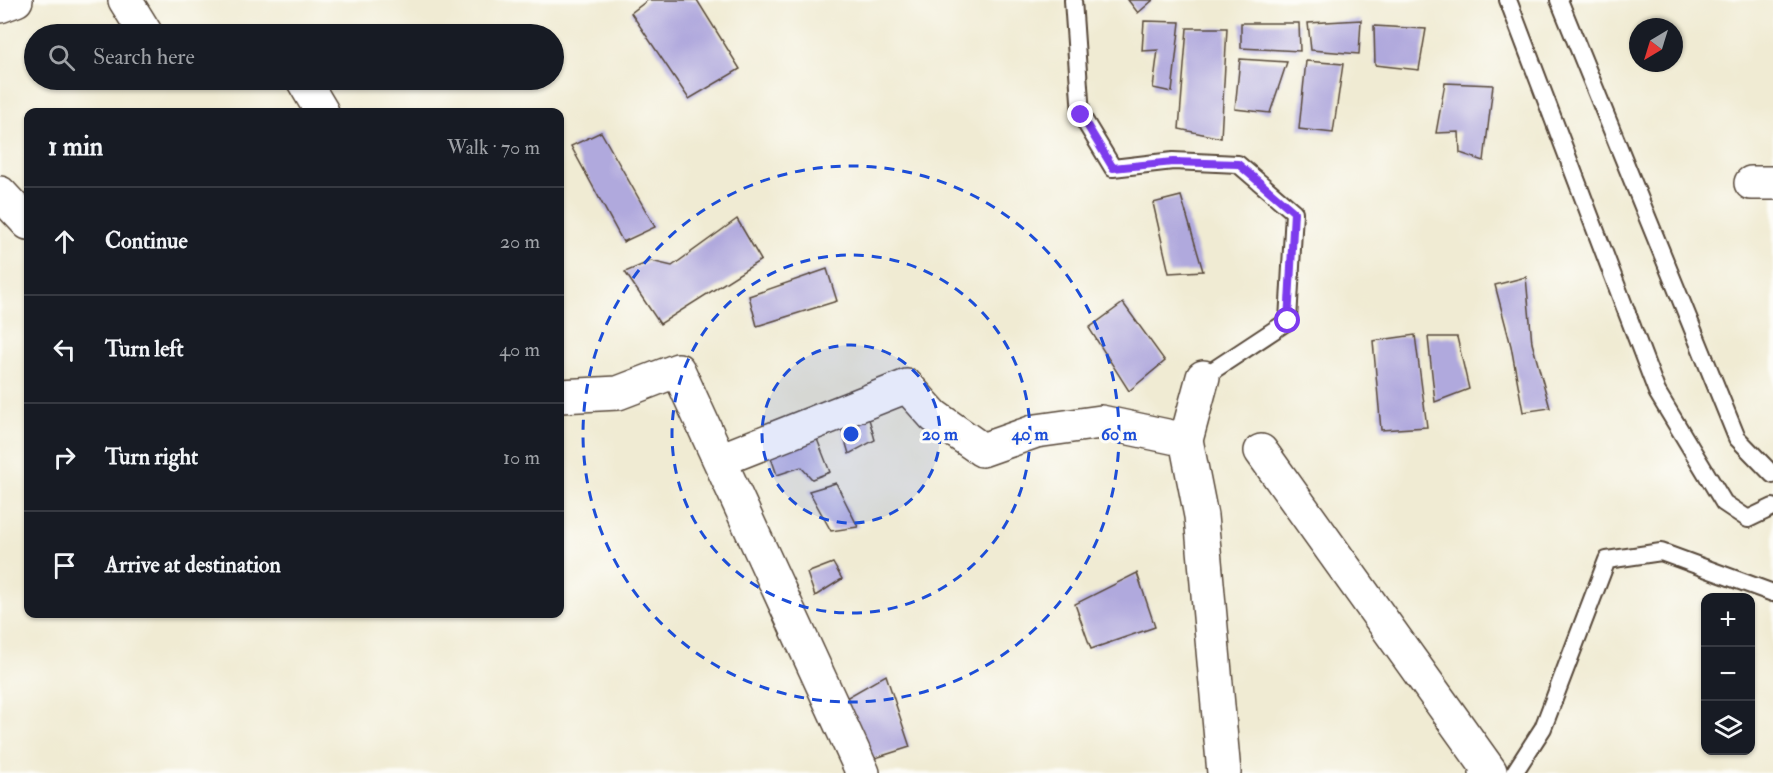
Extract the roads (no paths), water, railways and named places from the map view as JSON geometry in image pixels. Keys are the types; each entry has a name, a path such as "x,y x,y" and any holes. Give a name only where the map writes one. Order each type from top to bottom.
{"street":[{"path":"0,6 16,0"},
{"path":"125,0 140,24"},
{"path":"309,90 320,108"},
{"path":"0,193 24,219"},
{"path":"564,396 618,393 678,370 863,773"},
{"path":"1203,377 1186,440 1201,516 1224,773"},
{"path":"720,460 907,386 934,416 982,450 1036,431 1101,422 1186,440"},
{"path":"1261,451 1490,771 1486,773"}],"lane":[{"path":"1073,0 1081,115 1113,168 1173,162 1238,164 1294,212 1288,321 1203,377"},
{"path":"1509,0 1657,392 1724,503 1748,519 1773,507"},
{"path":"1559,0 1737,438 1773,475"},
{"path":"1514,773 1544,728 1607,560 1661,552 1773,593"}]}
